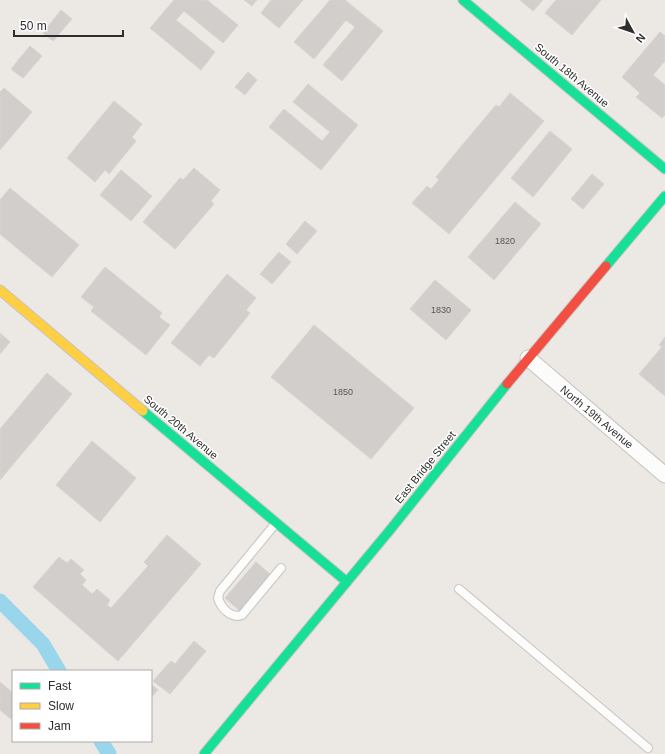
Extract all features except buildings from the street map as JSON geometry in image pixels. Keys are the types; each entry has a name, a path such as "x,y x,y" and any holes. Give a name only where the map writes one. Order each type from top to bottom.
{"main road":[{"name":"South 18th Avenue","path":"463,0 665,169"},
{"name":"East Bridge Street","path":"204,754 347,582 528,358 665,196"},
{"name":"South 20th Avenue","path":"0,290 347,582"}],"street":[{"name":"North 19th Avenue","path":"528,358 665,475"}],"lane":[{"path":"276,523 220,591 218,598 221,607 232,615 242,615 281,568"},
{"path":"459,590 648,748"}],"waterway":[{"path":"0,601 43,644 58,670"},
{"path":"102,742 109,754"}],"traffic: fast":[{"path":"463,0 665,169"},
{"path":"606,266 665,196"},
{"path":"204,754 390,530 507,384"},
{"path":"143,411 347,582"}],"traffic: slow":[{"path":"0,290 143,411"}],"traffic: jam":[{"path":"507,384 606,266"}]}
